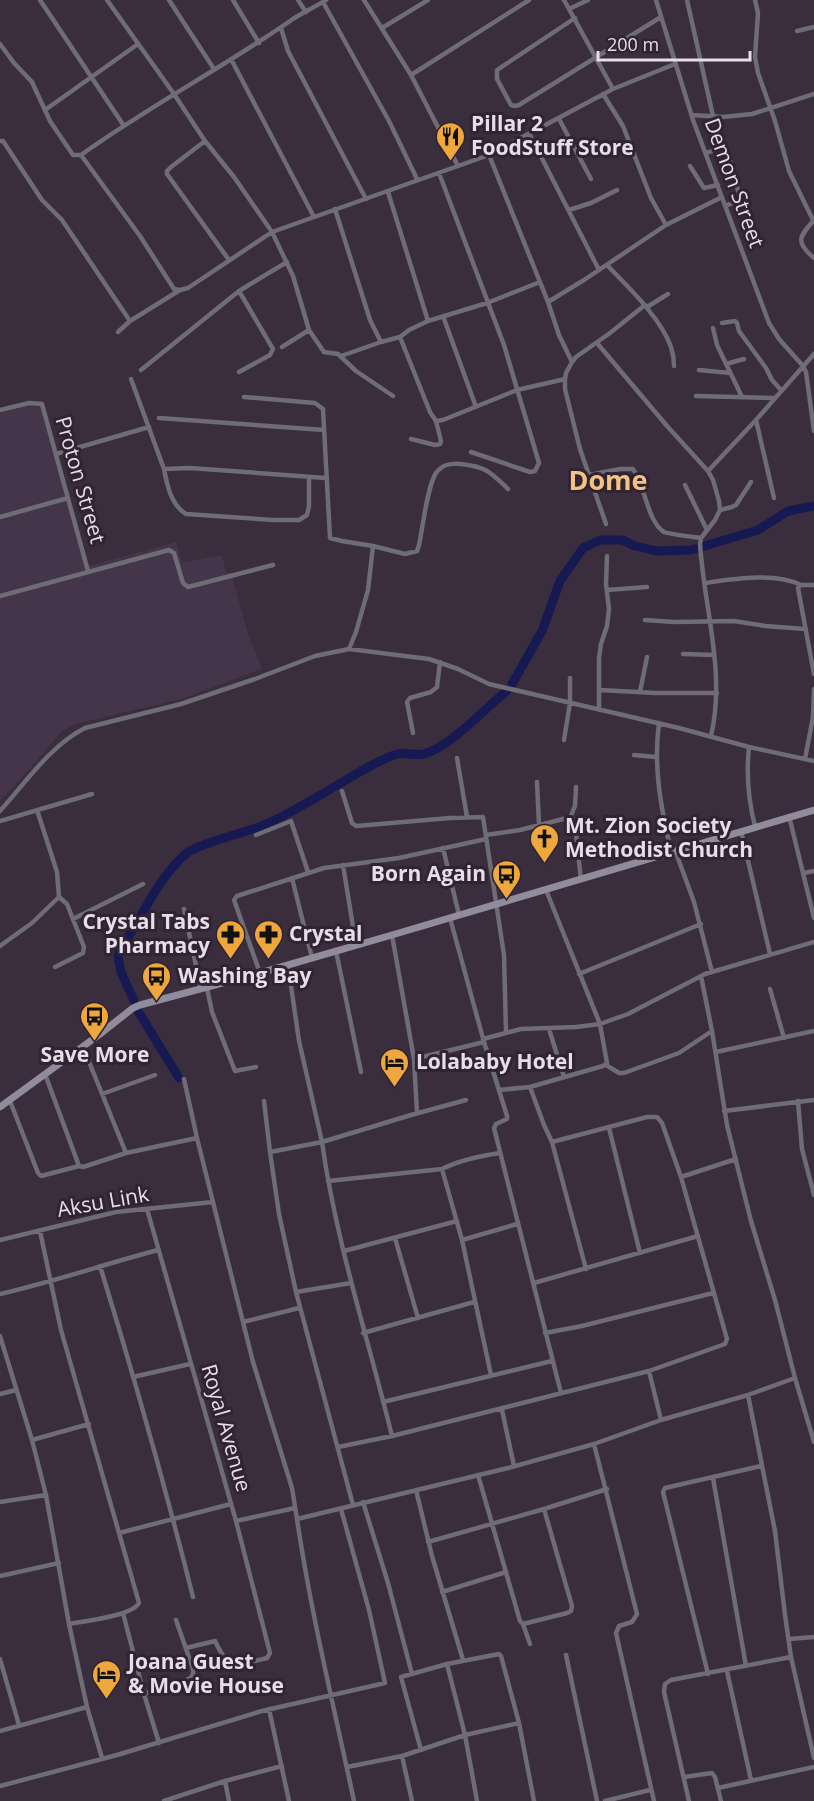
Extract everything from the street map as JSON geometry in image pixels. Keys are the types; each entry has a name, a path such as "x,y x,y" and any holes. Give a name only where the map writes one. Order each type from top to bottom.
{"main road":[{"path":"0,1107 133,1008 497,905 814,810"}],"street":[{"path":"40,0 124,126"},
{"path":"107,0 205,141 239,184 272,232 287,262 309,330 324,352 341,356 356,371 393,396"},
{"path":"169,0 214,69"},
{"path":"233,0 259,43"},
{"path":"298,0 306,12"},
{"path":"364,0 411,75 458,166"},
{"path":"382,28 428,0"},
{"path":"411,75 529,0"},
{"path":"564,0 613,89"},
{"path":"569,9 588,0"},
{"name":"Demon Street","path":"656,0 692,115 769,323 778,339 803,366"},
{"path":"687,0 713,116"},
{"path":"755,0 758,13 755,57 789,171 814,220 803,232 800,242 814,258"},
{"path":"0,44 32,82 50,121 73,155 81,155 174,94 325,1 417,179"},
{"path":"575,18 497,70 497,79 511,105 519,105 661,17"},
{"path":"797,31 814,27"},
{"path":"281,28 288,51 366,199"},
{"path":"45,110 138,44"},
{"path":"231,59 314,217"},
{"path":"118,332 130,321 188,288 272,232 489,155 613,89 675,64"},
{"path":"603,94 623,126 651,198 666,225"},
{"path":"692,115 752,114 814,94"},
{"path":"559,119 591,179"},
{"path":"530,135 599,270"},
{"path":"0,141 3,141 42,200 62,220 130,321"},
{"path":"205,141 171,167 167,174 229,260"},
{"path":"706,153 722,149 728,153 741,198 725,206"},
{"path":"81,155 140,236 174,289 180,291"},
{"path":"489,155 559,335 572,362"},
{"path":"690,166 704,188 718,185"},
{"path":"439,172 504,345 539,463 535,471 530,472 471,452"},
{"path":"569,210 591,203 618,190"},
{"path":"388,192 428,321"},
{"path":"548,302 666,225 722,197"},
{"path":"335,209 370,320 381,342"},
{"path":"141,370 239,291 287,262"},
{"path":"607,265 646,306 672,348 674,366"},
{"path":"341,356 400,337 428,321 487,303 540,282"},
{"path":"239,291 273,349 270,355 240,372"},
{"path":"606,524 580,449 565,389 565,379 572,362 583,351 646,306 668,294"},
{"path":"443,316 476,407"},
{"path":"722,323 735,321 737,323 739,332 781,390"},
{"path":"713,328 717,345 742,397"},
{"path":"282,347 309,330"},
{"path":"400,337 436,422 440,444 435,445 411,439"},
{"path":"597,342 660,419 708,471 716,489 720,510 700,541 700,555 711,620 717,693 711,736"},
{"path":"708,471 814,354"},
{"path":"726,364 744,359"},
{"path":"803,366 808,381 814,431"},
{"path":"699,370 730,373"},
{"path":"131,379 176,506 186,514 299,520 307,515 309,478"},
{"path":"436,422 517,390 565,379"},
{"path":"696,396 774,398"},
{"path":"244,397 315,403 323,409 330,537 405,554 417,550 432,484 436,473 444,465 456,463 487,469 508,489"},
{"name":"Proton Street","path":"0,410 29,403 42,404 88,571"},
{"path":"159,418 324,430"},
{"path":"756,420 774,498"},
{"path":"56,454 149,427"},
{"path":"164,469 206,468 326,478"},
{"path":"588,475 633,469 651,513 663,531 700,541"},
{"path":"720,510 736,505 751,482"},
{"path":"685,485 707,530"},
{"path":"0,517 68,498"},
{"path":"349,649 368,590 373,546"},
{"path":"0,596 169,550 174,553 183,583 188,587 273,565"},
{"path":"599,710 599,658 609,609 607,556"},
{"path":"705,583 760,578 814,585"},
{"path":"801,585 798,592 814,674"},
{"path":"607,590 647,587"},
{"path":"645,620 734,621 805,629"},
{"path":"0,811 56,748 74,733 85,728 181,704 255,680 315,656 349,649 429,659 489,684 814,761"},
{"path":"683,654 714,655"},
{"path":"640,692 646,657"},
{"path":"413,733 407,702 410,698 431,692 437,687 440,662"},
{"path":"564,740 570,703 570,678"},
{"path":"805,759 813,717 814,689"},
{"path":"600,690 717,693"},
{"path":"659,723 656,757 660,802 673,851 687,880 701,924 712,972"},
{"path":"749,747 748,794 755,826"},
{"path":"634,755 656,757"},
{"path":"457,758 467,817"},
{"path":"537,782 539,825"},
{"path":"570,818 575,806 576,787"},
{"path":"342,791 352,823 356,826 381,822 483,818 504,955 506,1032"},
{"path":"0,821 92,794"},
{"path":"37,810 57,872 59,897 67,904 84,947 83,953 55,967"},
{"path":"789,816 814,918"},
{"path":"260,973 235,897 308,872 399,858 570,818"},
{"path":"570,818 573,819 575,825 581,880"},
{"path":"256,835 291,821 308,872"},
{"path":"741,830 770,954"},
{"path":"443,848 459,915"},
{"path":"343,865 356,945"},
{"path":"804,873 814,871"},
{"path":"292,878 312,958"},
{"path":"73,919 142,884"},
{"path":"546,890 600,1024 606,1065"},
{"path":"0,946 32,923 59,897"},
{"path":"184,909 204,988 235,1071 256,1066"},
{"path":"450,918 483,1040 507,1117 494,1126 561,1394"},
{"path":"579,974 701,924"},
{"path":"392,935 414,1059 417,1113"},
{"path":"414,1059 521,1029 600,1024 628,1014 701,976 814,942"},
{"path":"336,951 361,1072"},
{"path":"288,965 299,1041 322,1142 328,1181 363,1333 392,1436"},
{"path":"701,976 716,1053 724,1111 751,1221 814,1442"},
{"path":"770,989 784,1038"},
{"path":"549,1029 564,1077"},
{"path":"499,1090 530,1087 606,1065 619,1073 624,1073 679,1053 712,1031"},
{"path":"716,1053 814,1031"},
{"path":"83,1047 126,1153"},
{"path":"45,1074 80,1167"},
{"path":"102,1094 155,1075"},
{"path":"184,1079 253,1362 292,1488 304,1566 354,1801"},
{"path":"530,1087 552,1142 586,1269"},
{"path":"270,1152 322,1142 466,1100"},
{"path":"724,1111 814,1100"},
{"path":"10,1101 41,1176 84,1167 126,1153 197,1138"},
{"path":"264,1101 279,1214 299,1308 353,1505"},
{"path":"798,1101 802,1149 814,1195"},
{"path":"338,1447 501,1410 649,1371 725,1344 727,1339 681,1177 662,1123 657,1117 648,1117 552,1142"},
{"path":"609,1128 640,1253"},
{"path":"328,1181 442,1170 463,1160 500,1153"},
{"path":"681,1177 736,1160"},
{"path":"442,1170 462,1240 491,1375"},
{"name":"Aksu Link","path":"0,1238 40,1231 116,1212 213,1202"},
{"name":"Royal Avenue","path":"147,1209 236,1521 270,1653 269,1657 231,1667 215,1641 186,1648"},
{"path":"344,1251 457,1221"},
{"path":"462,1240 517,1224"},
{"path":"40,1231 62,1330 139,1603 135,1608 123,1613 69,1624"},
{"path":"534,1283 698,1236"},
{"path":"395,1238 418,1318"},
{"path":"0,1294 52,1282 158,1250"},
{"path":"100,1266 134,1377 193,1597"},
{"path":"296,1292 351,1283"},
{"path":"545,1333 713,1293"},
{"path":"363,1333 474,1302"},
{"path":"243,1322 299,1308"},
{"path":"0,1336 32,1440 46,1495 69,1624 87,1707 102,1758"},
{"path":"383,1402 552,1361"},
{"path":"134,1377 190,1364"},
{"path":"649,1371 661,1420"},
{"path":"297,1519 594,1444 661,1420 748,1395 795,1378"},
{"path":"0,1394 16,1390"},
{"path":"748,1395 776,1531 791,1658 814,1758"},
{"path":"501,1410 514,1466"},
{"path":"32,1440 88,1424"},
{"path":"594,1444 637,1614 632,1622 619,1626 616,1633 654,1801"},
{"path":"708,1674 663,1492 665,1488 761,1466"},
{"path":"478,1475 520,1621 530,1644"},
{"path":"712,1478 746,1666"},
{"path":"428,1542 607,1489"},
{"path":"416,1490 428,1542 463,1660"},
{"path":"0,1502 46,1495"},
{"path":"363,1502 400,1625 412,1674"},
{"path":"119,1533 231,1504"},
{"path":"236,1521 295,1508"},
{"path":"0,1786 159,1743 269,1709 385,1683 369,1610 341,1509"},
{"path":"523,1624 567,1613 571,1611 572,1606 544,1509"},
{"path":"0,1576 58,1563"},
{"path":"442,1592 506,1572"},
{"path":"123,1613 159,1743"},
{"path":"144,1694 189,1679 194,1673 176,1620"},
{"path":"789,1639 814,1637"},
{"path":"421,1750 401,1677 463,1660 495,1654 501,1656 519,1723 534,1801"},
{"path":"566,1656 597,1801"},
{"path":"689,1801 664,1692 665,1684 671,1680 791,1658"},
{"path":"0,1659 19,1725"},
{"path":"447,1664 465,1735 477,1801"},
{"path":"727,1671 751,1780"},
{"path":"0,1731 87,1707"},
{"path":"269,1709 289,1801"},
{"path":"347,1767 402,1756 465,1735 519,1723"},
{"path":"402,1756 412,1801"},
{"path":"164,1801 225,1781 282,1766"},
{"path":"718,1788 814,1767"},
{"path":"684,1777 712,1773 721,1801"},
{"path":"225,1781 229,1801"},
{"path":"605,1801 650,1790"}],"shaded area":[{"path":"29,405 41,406 89,566 176,542 182,563 222,555 226,573 231,572 248,634 262,669 181,699 75,724 61,732 0,801 0,413"}],"waterway":[{"path":"512,684 542,631 560,581 583,548 600,540 623,540 632,545 656,551 691,550 758,530 788,511 814,506"},
{"path":"135,1003 121,972 118,956 159,885 187,853 278,818 389,757 400,754 424,754 434,750 445,744 507,691"},
{"path":"138,1011 179,1078"}],"place":[{"name":"Pillar 2 FoodStuff Store","path":"450,162"},
{"name":"Mt. Zion Society Methodist Church","path":"544,864"},
{"name":"Born Again","path":"507,900"},
{"name":"Crystal Tabs Pharmacy","path":"231,960"},
{"name":"Crystal","path":"268,960"},
{"name":"Washing Bay","path":"157,1002"},
{"name":"Save More","path":"95,1042"},
{"name":"Lolababy Hotel","path":"395,1088"},
{"name":"Joana Guest & Movie House","path":"107,1700"}],"district":[{"name":"Dome","path":"608,481"}]}
